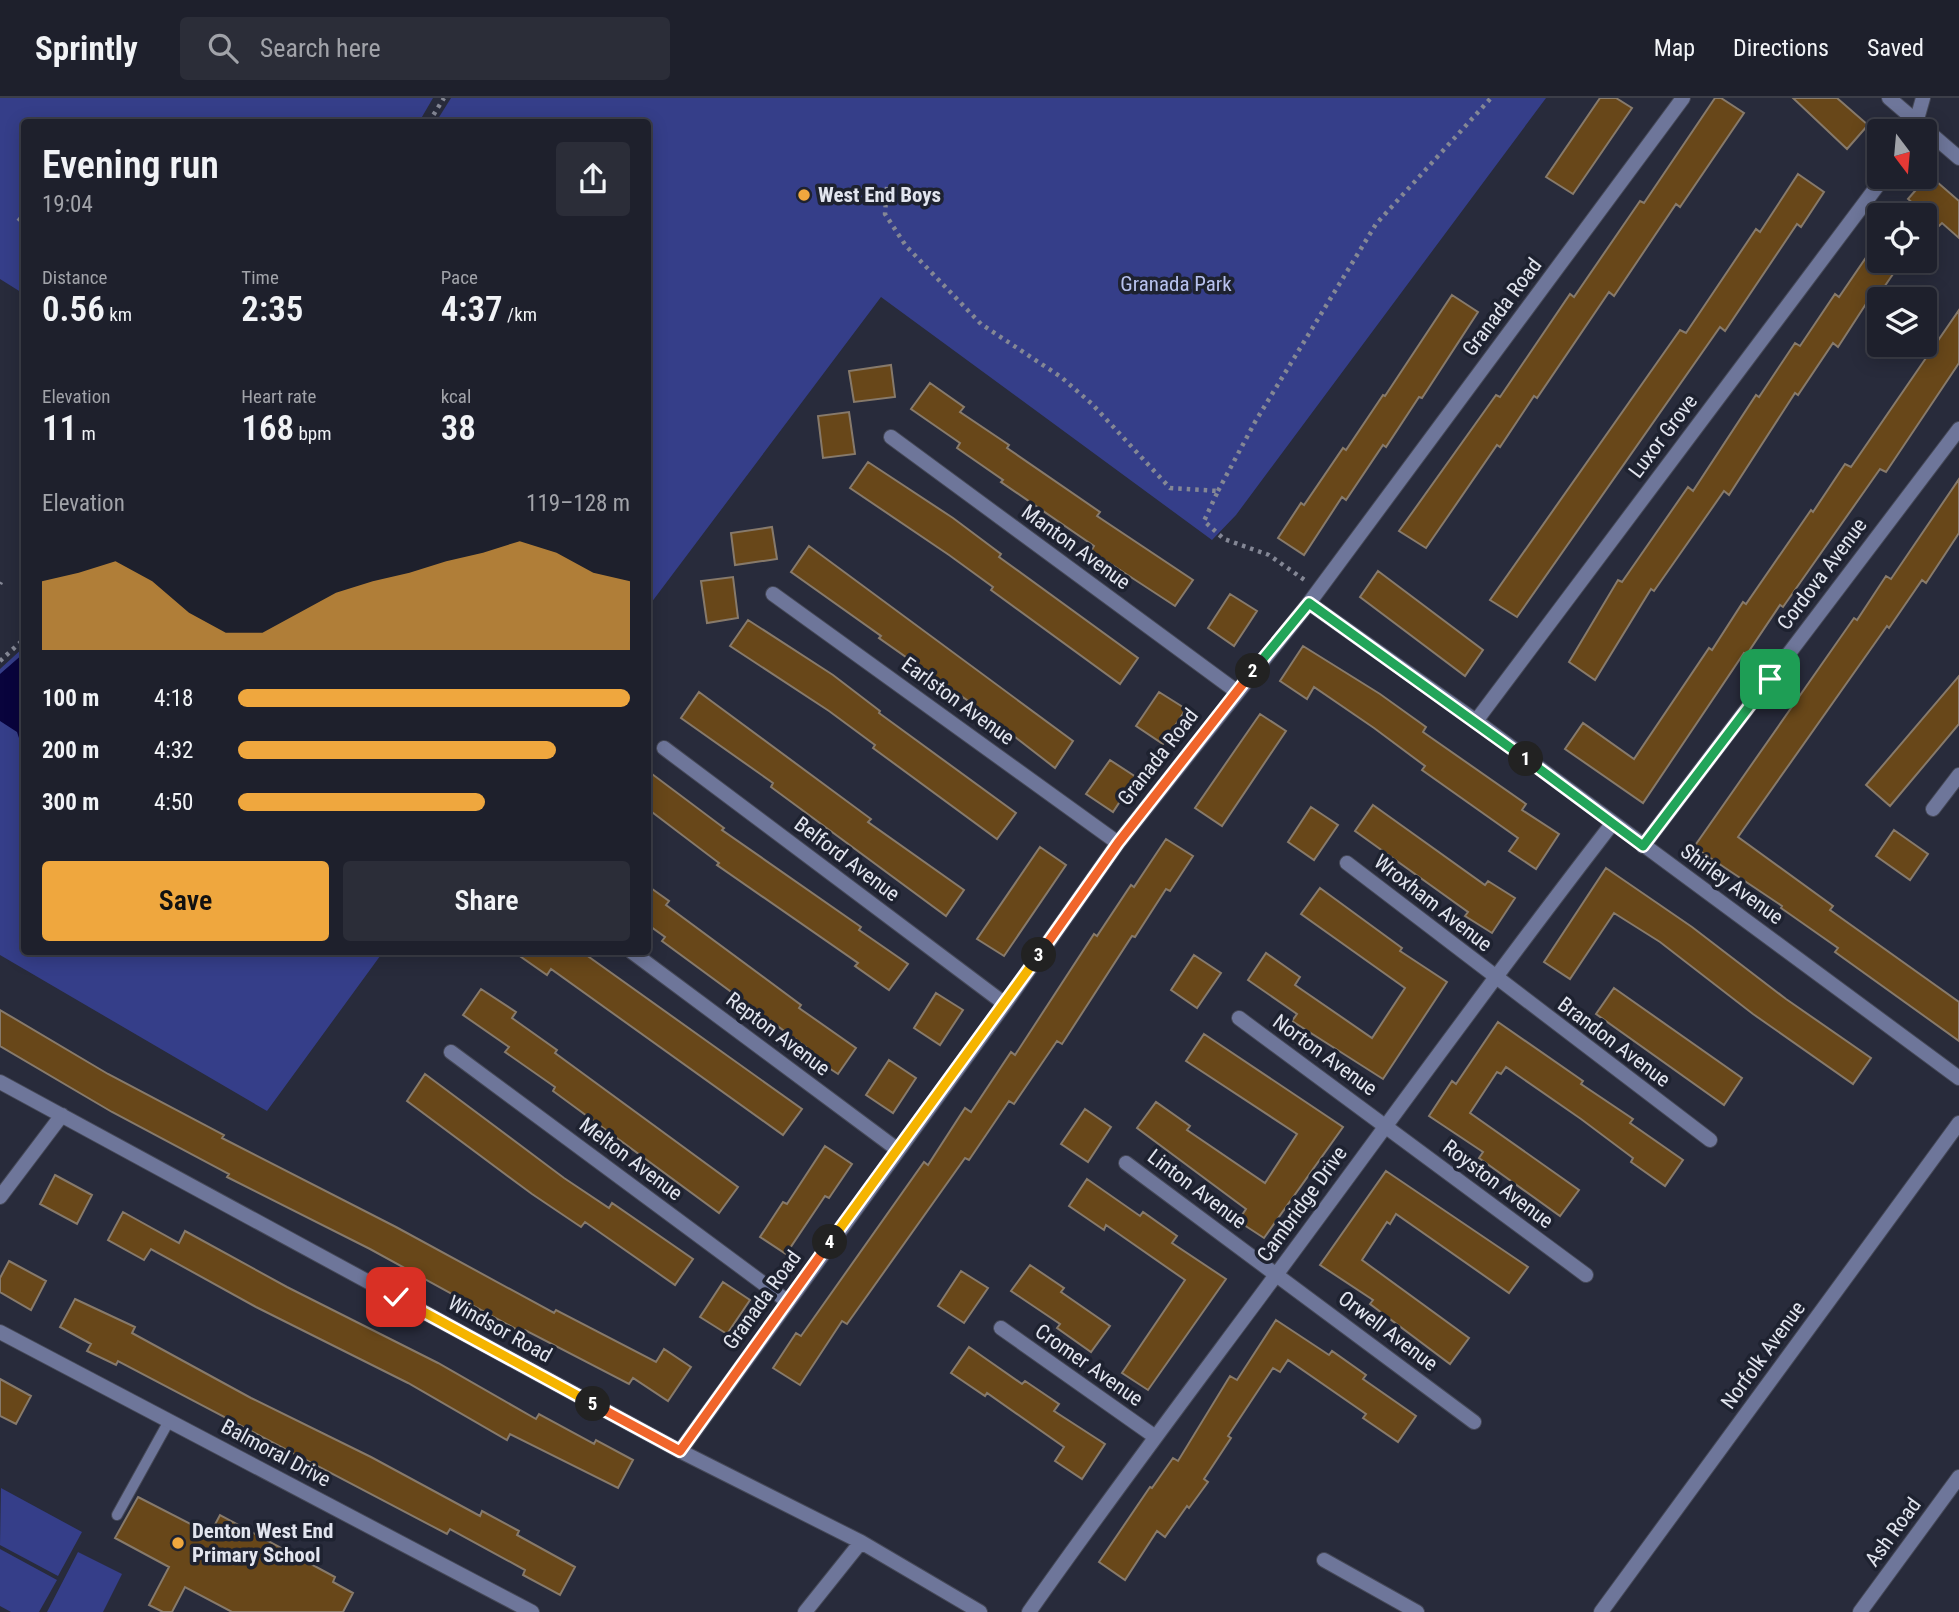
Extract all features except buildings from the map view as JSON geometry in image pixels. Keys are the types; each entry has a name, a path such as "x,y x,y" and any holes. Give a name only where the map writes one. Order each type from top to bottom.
{"street":[{"name":"Granada Road","path":"680,1451 1005,1004 1118,843 1236,691 1309,603 1682,98"},
{"path":"1889,98 1908,119"},
{"path":"1917,119 1923,98"},
{"path":"1937,142 1959,158"},
{"name":"Luxor Grove","path":"1476,721 1875,189"},
{"name":"Cordova Avenue","path":"1643,846 1959,429"},
{"name":"Manton Avenue","path":"891,437 1236,691"},
{"name":"Earlston Avenue","path":"773,594 1118,843"},
{"name":"Shirley Avenue","path":"1309,603 1476,721 1612,824 1959,1077"},
{"name":"Belford Avenue","path":"664,748 1005,1004"},
{"path":"1933,809 1959,775"},
{"name":"Cambridge Drive","path":"1029,1612 1154,1436 1276,1275 1493,977 1612,824"},
{"name":"Wroxham Avenue","path":"1347,863 1493,977"},
{"name":"Repton Avenue","path":"636,955 898,1150"},
{"name":"Brandon Avenue","path":"1493,977 1710,1140"},
{"name":"Norton Avenue","path":"1239,1018 1385,1125"},
{"name":"Melton Avenue","path":"450,1052 787,1301"},
{"name":"Windsor Road","path":"0,1082 680,1451 861,1542 980,1612"},
{"path":"0,1197 62,1115"},
{"name":"Norfolk Avenue","path":"1601,1612 1959,1124"},
{"name":"Royston Avenue","path":"1385,1125 1586,1276"},
{"name":"Linton Avenue","path":"1126,1163 1276,1275"},
{"name":"Orwell Avenue","path":"1276,1275 1474,1422"},
{"name":"Cromer Avenue","path":"1001,1328 1154,1436"},
{"name":"Balmoral Drive","path":"0,1332 532,1612"},
{"name":"Ash Road","path":"1860,1612 1959,1477"},
{"path":"805,1612 861,1542"},
{"path":"1324,1560 1417,1612"}],"lane":[{"path":"117,1516 169,1421"}],"path":[{"path":"431,119 444,98"},
{"path":"1319,589 1269,555 1224,539 1205,521 1255,422 1376,224 1491,98"},
{"path":"887,187 885,214 906,246 981,324 1061,377 1091,404 1170,488 1218,491"},
{"path":"0,660 21,642"}],"green space":[{"path":"0,98 433,98 421,119 21,119 21,292 0,279"},
{"name":"Granada Park","path":"451,98 1546,98 1236,515 1212,540 881,297 651,603 651,119 438,119"},
{"path":"21,650 21,955 381,955 267,1111 0,955 0,669"},
{"path":"1,1488 82,1532 58,1576 0,1545"},
{"path":"0,1549 57,1580 39,1612 11,1612 0,1606"},
{"path":"78,1552 122,1574 103,1612 47,1612"}],"shaded area":[{"path":"21,656 21,741 17,732 0,721 0,674"}],"place":[{"name":"West End Boys","path":"804,195"},
{"name":"Denton West End Primary School","path":"178,1543"}],"route":[{"path":"396,1297 680,1451 1005,1004 1118,843 1236,691 1309,603 1476,721 1643,846 1770,679"}]}
